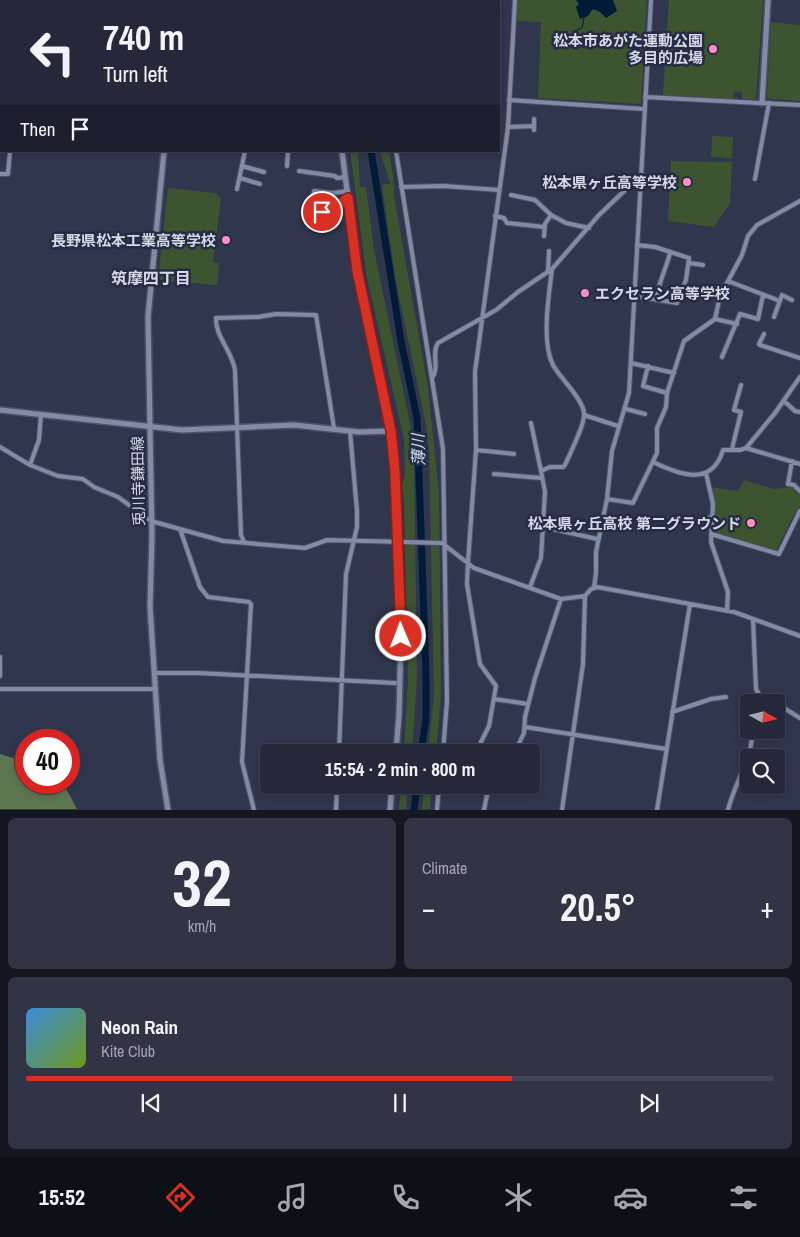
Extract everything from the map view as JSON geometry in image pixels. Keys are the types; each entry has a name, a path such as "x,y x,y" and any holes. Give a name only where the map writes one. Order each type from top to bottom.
{"street":[{"path":"481,744 489,726 496,686 480,664 468,584 476,450 475,372 508,128 515,0"},
{"path":"0,448 30,465 58,476 83,479 94,487 118,497 151,522 223,540 305,548 327,540 444,544 479,570 561,599 585,596 594,588 597,539 607,499 612,451 618,426 626,409 631,363 650,0"},
{"path":"762,103 768,0"},
{"path":"645,97 800,105"},
{"path":"509,100 644,109"},
{"path":"755,179 769,104"},
{"path":"508,128 534,128 534,119"},
{"path":"0,174 8,174 10,152"},
{"name":"兎川寺鎌田線","path":"164,152 149,294 150,607 160,760 168,810"},
{"path":"237,189 245,152"},
{"path":"287,166 288,152"},
{"path":"342,152 357,270 391,431 400,543 398,681 400,687 396,744"},
{"path":"396,152 443,449 447,701 444,744"},
{"path":"242,166 264,172"},
{"path":"299,171 335,176 337,178 346,177"},
{"path":"432,378 435,374 436,346 481,320 550,270 599,215 641,175"},
{"path":"240,178 260,184"},
{"path":"401,188 444,186 499,190"},
{"path":"309,225 314,191 348,195"},
{"path":"311,210 334,213 337,206 348,195"},
{"path":"511,195 535,200 551,215 566,223 589,228"},
{"path":"607,499 633,503 640,483 657,453 657,428 666,407 667,394 684,341 716,319 719,298 742,255 748,236 757,225 800,201"},
{"path":"544,236 544,227 551,215"},
{"path":"495,216 504,218 507,223 544,227"},
{"path":"634,296 678,302 689,263 689,258 637,245"},
{"path":"541,471 550,467 563,467 584,415 582,406 557,372 550,357 547,312 550,270 549,251"},
{"path":"656,300 657,286 663,278 670,253"},
{"path":"689,263 703,265"},
{"path":"728,281 780,301"},
{"path":"722,357 741,314 758,319 763,295"},
{"path":"774,318 782,296 792,300"},
{"path":"244,542 241,535 233,357 218,330 216,318 258,317 276,314 316,315 334,428"},
{"path":"716,319 737,324"},
{"path":"764,334 760,345 800,358"},
{"path":"631,363 674,374"},
{"path":"648,366 643,386 667,394"},
{"path":"653,462 673,471 702,475 706,473 718,463 723,450 746,448 784,401 800,377"},
{"path":"732,449 741,412 734,410 741,385"},
{"path":"784,401 795,411 800,412"},
{"path":"626,409 646,414"},
{"path":"0,410 182,430 294,425 350,431 391,431"},
{"path":"30,465 39,440 41,414"},
{"path":"584,415 618,426"},
{"path":"530,587 540,564 545,492 531,423"},
{"path":"339,744 346,574 354,541 357,510 350,431"},
{"path":"746,448 800,464"},
{"path":"476,450 514,454"},
{"path":"792,462 788,484 794,485 800,491"},
{"path":"706,473 713,504 712,550 728,592 727,611"},
{"path":"494,474 541,478"},
{"path":"711,534 779,554 800,511"},
{"path":"685,520 688,522 712,516"},
{"path":"544,527 597,539"},
{"path":"180,529 200,587 208,597 249,602 251,604 242,762 254,810"},
{"path":"594,588 727,611 800,636"},
{"path":"562,810 583,664 585,596"},
{"path":"518,744 525,727 528,704 561,599"},
{"path":"658,810 690,604"},
{"path":"753,619 754,683 759,694"},
{"path":"0,657 0,676"},
{"path":"155,673 398,681"},
{"path":"0,689 156,688"},
{"path":"672,712 711,698 726,698"},
{"path":"494,699 528,704"},
{"path":"785,709 800,718"},
{"path":"525,727 666,749"},
{"path":"728,810 732,793 740,776"},
{"path":"336,810 337,794"},
{"path":"390,810 391,794"},
{"path":"436,810 438,794"},
{"path":"485,809 487,796"}],"green space":[{"path":"517,0 647,0 641,104 538,98 541,22 516,21"},
{"name":"松本市あがた運動公園 多目的広場","path":"669,0 763,0 756,99 742,99 742,92 734,92 733,99 663,95"},
{"path":"771,22 800,25 800,101 769,99 767,97"},
{"path":"712,136 733,137 732,158 711,157"},
{"path":"350,152 358,152 360,187 366,187 374,250 410,423 414,458 417,679 413,744 404,744 408,679 404,502 402,487 405,473 404,439 367,278"},
{"path":"380,152 389,152 394,182 390,183"},
{"path":"671,161 732,162 730,203 714,227 668,221"},
{"path":"394,183 394,196 428,388 439,493 441,695 437,744 429,744 434,695 429,451 426,425 395,277 382,185"},
{"path":"168,188 216,193 221,199 213,262 219,263 217,285 158,280"},
{"name":"松本県ヶ丘高校 第二グラウンド","path":"744,480 774,489 793,487 800,495 800,506 776,551 713,533 715,508 710,487 738,491"},
{"path":"0,754 15,759 15,794 69,794 77,809 0,809"},
{"path":"400,794 407,794 406,809 399,809"},
{"path":"423,794 431,794 430,809 422,809"}],"water":[{"path":"576,0 613,0 617,11 606,18 600,12 593,9 588,16 580,19 576,7 579,4"}],"waterway":[{"path":"553,39 565,34 577,42 579,39 574,31 582,28 584,18"},
{"name":"薄川","path":"371,152 401,341 417,418 426,674 426,719 422,744"},
{"name":"薄川","path":"414,810 416,794"}],"place":[{"name":"松本市あがた運動公園 多目的広場","path":"713,49"},
{"name":"松本県ヶ丘高等学校","path":"687,182"},
{"name":"長野県松本工業高等学校","path":"226,240"},
{"name":"エクセラン高等学校","path":"585,293"},
{"name":"松本県ヶ丘高校 第二グラウンド","path":"751,523"}],"district":[{"name":"筑摩四丁目","path":"151,278"}],"route":[{"path":"322,212 336,212 337,206 348,198 357,270 391,431 395,471 401,636"}]}
